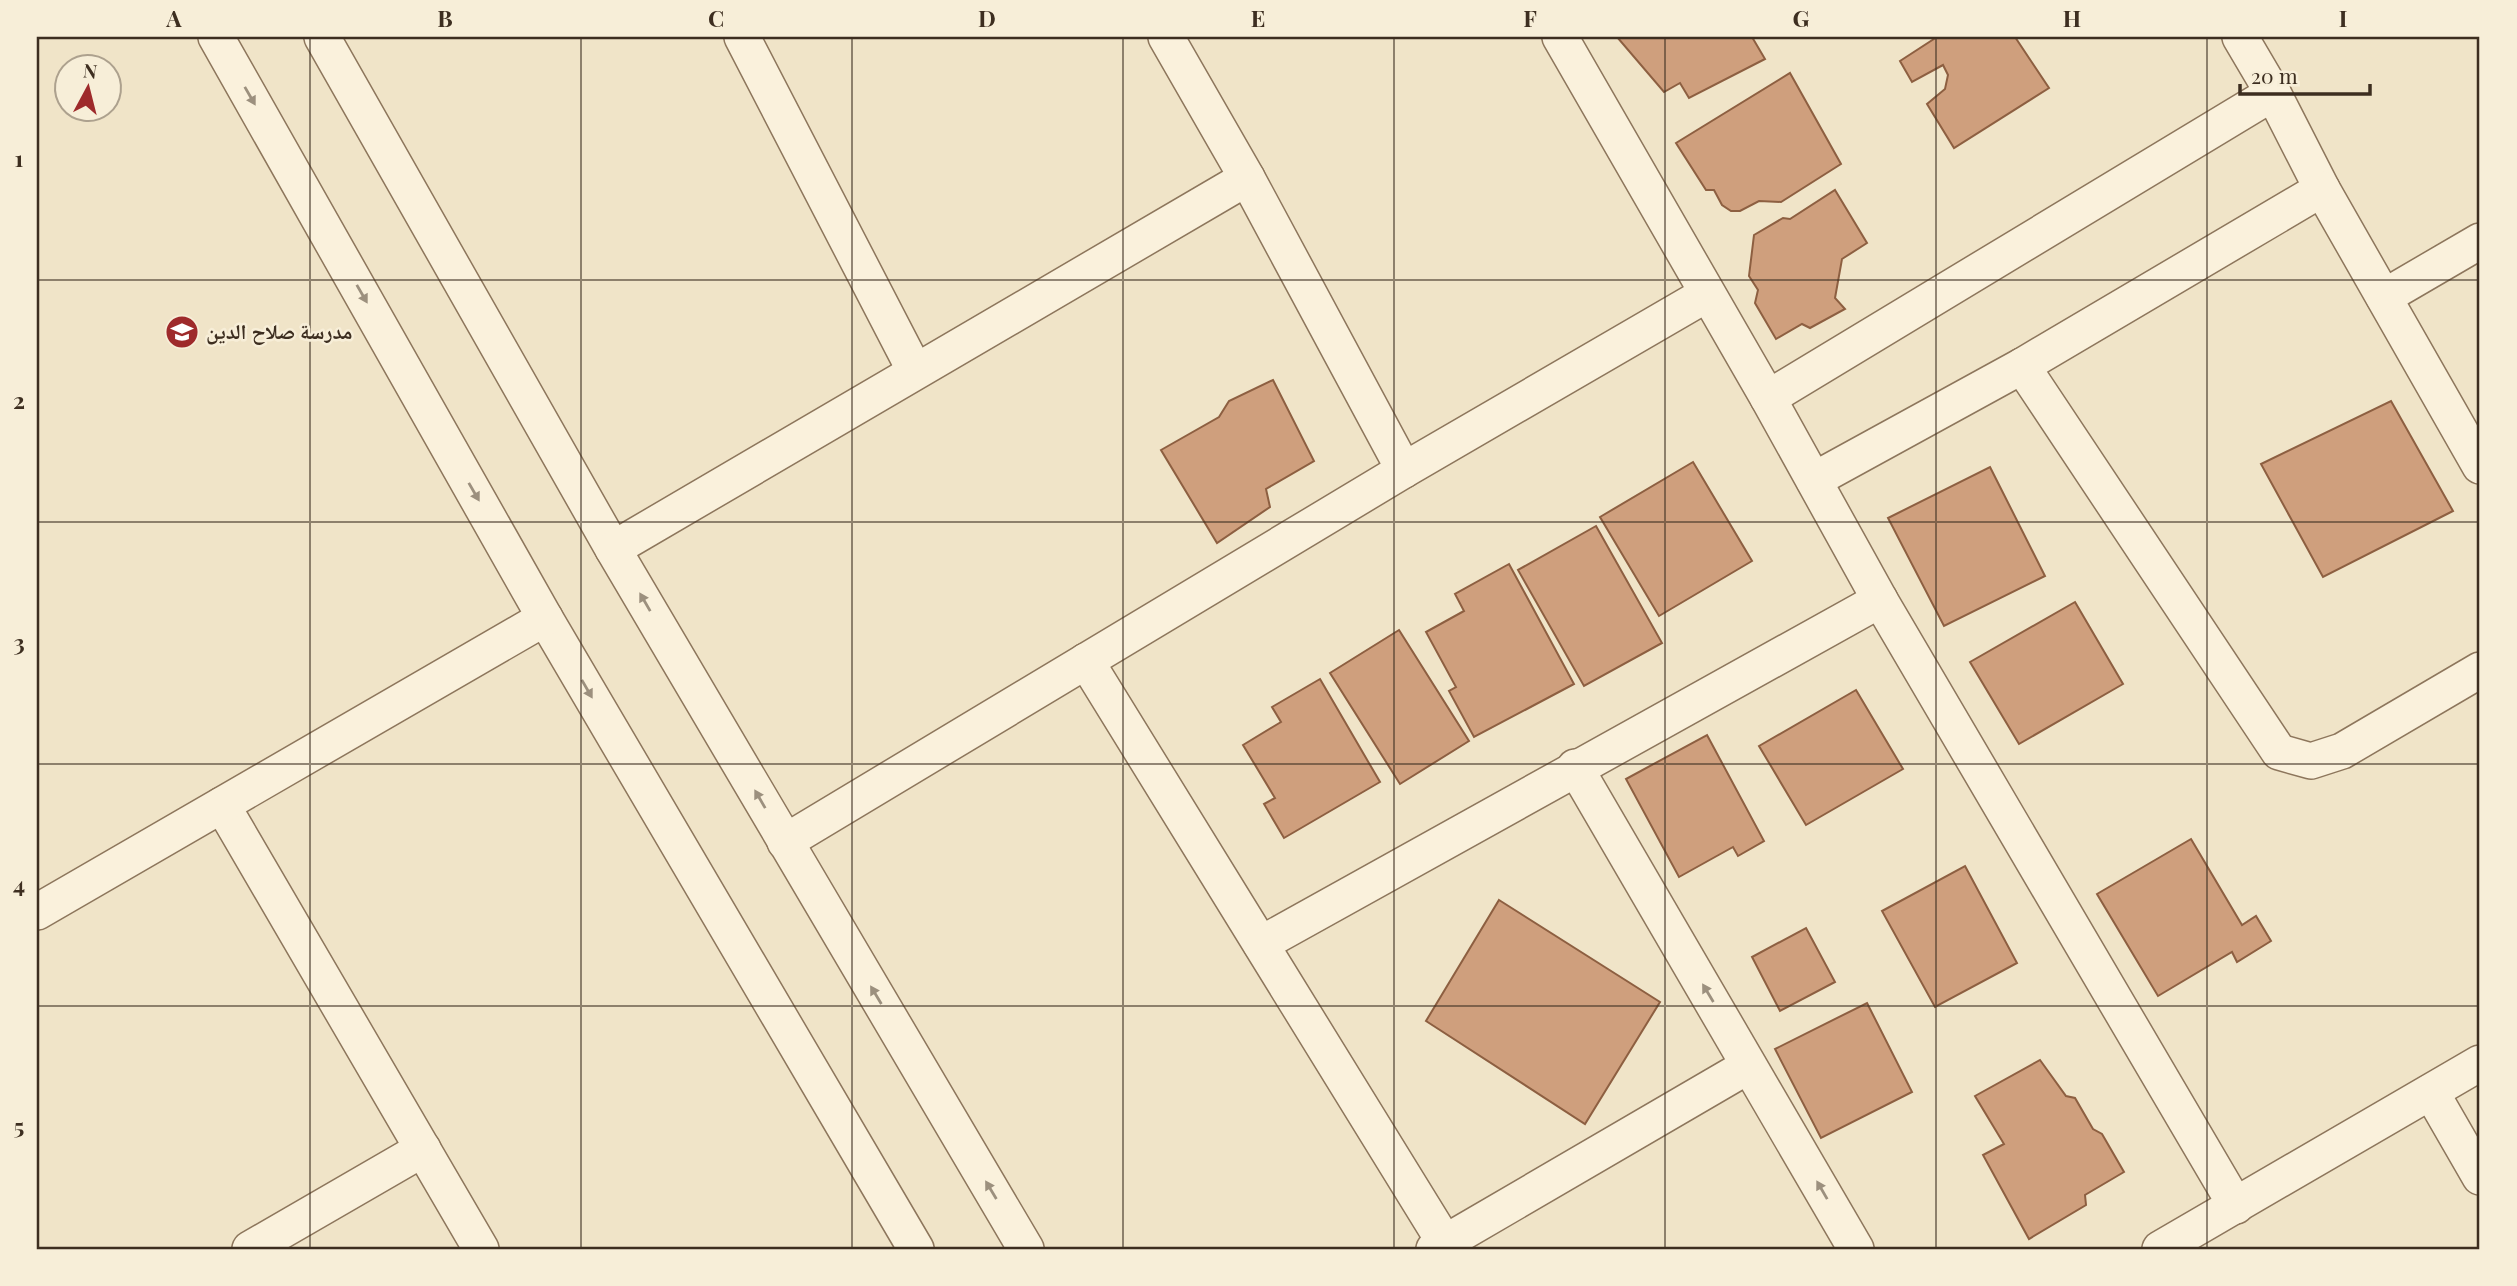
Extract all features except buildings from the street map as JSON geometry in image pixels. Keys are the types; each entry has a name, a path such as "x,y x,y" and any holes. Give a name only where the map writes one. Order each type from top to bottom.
{"street":[{"path":"216,37 545,618 916,1249"},
{"path":"322,37 613,549 1026,1249"},
{"path":"741,37 915,371"},
{"path":"1166,37 1247,178 1404,470"},
{"path":"1560,37 1768,398 1880,600 2236,1206"},
{"path":"2240,37 2273,93 2322,189 2480,466"},
{"path":"1768,398 2273,93"},
{"path":"613,549 1247,178"},
{"path":"1814,480 2022,366 2322,189"},
{"path":"2384,296 2480,241"},
{"path":"785,842 1404,470 1707,294"},
{"path":"2022,366 2279,752 2311,761 2342,751 2480,670"},
{"path":"1261,944 1575,767 1880,600"},
{"path":"37,912 545,618"},
{"path":"1086,661 1261,944 1439,1246 1748,1066"},
{"path":"1575,767 1856,1249"},
{"path":"222,806 481,1249"},
{"path":"2160,1249 2480,1063"},
{"path":"2431,1092 2480,1177"},
{"path":"250,1249 423,1149"}],"place":[{"name":"مدرسة صلاح الدين","path":"182,332"}]}
